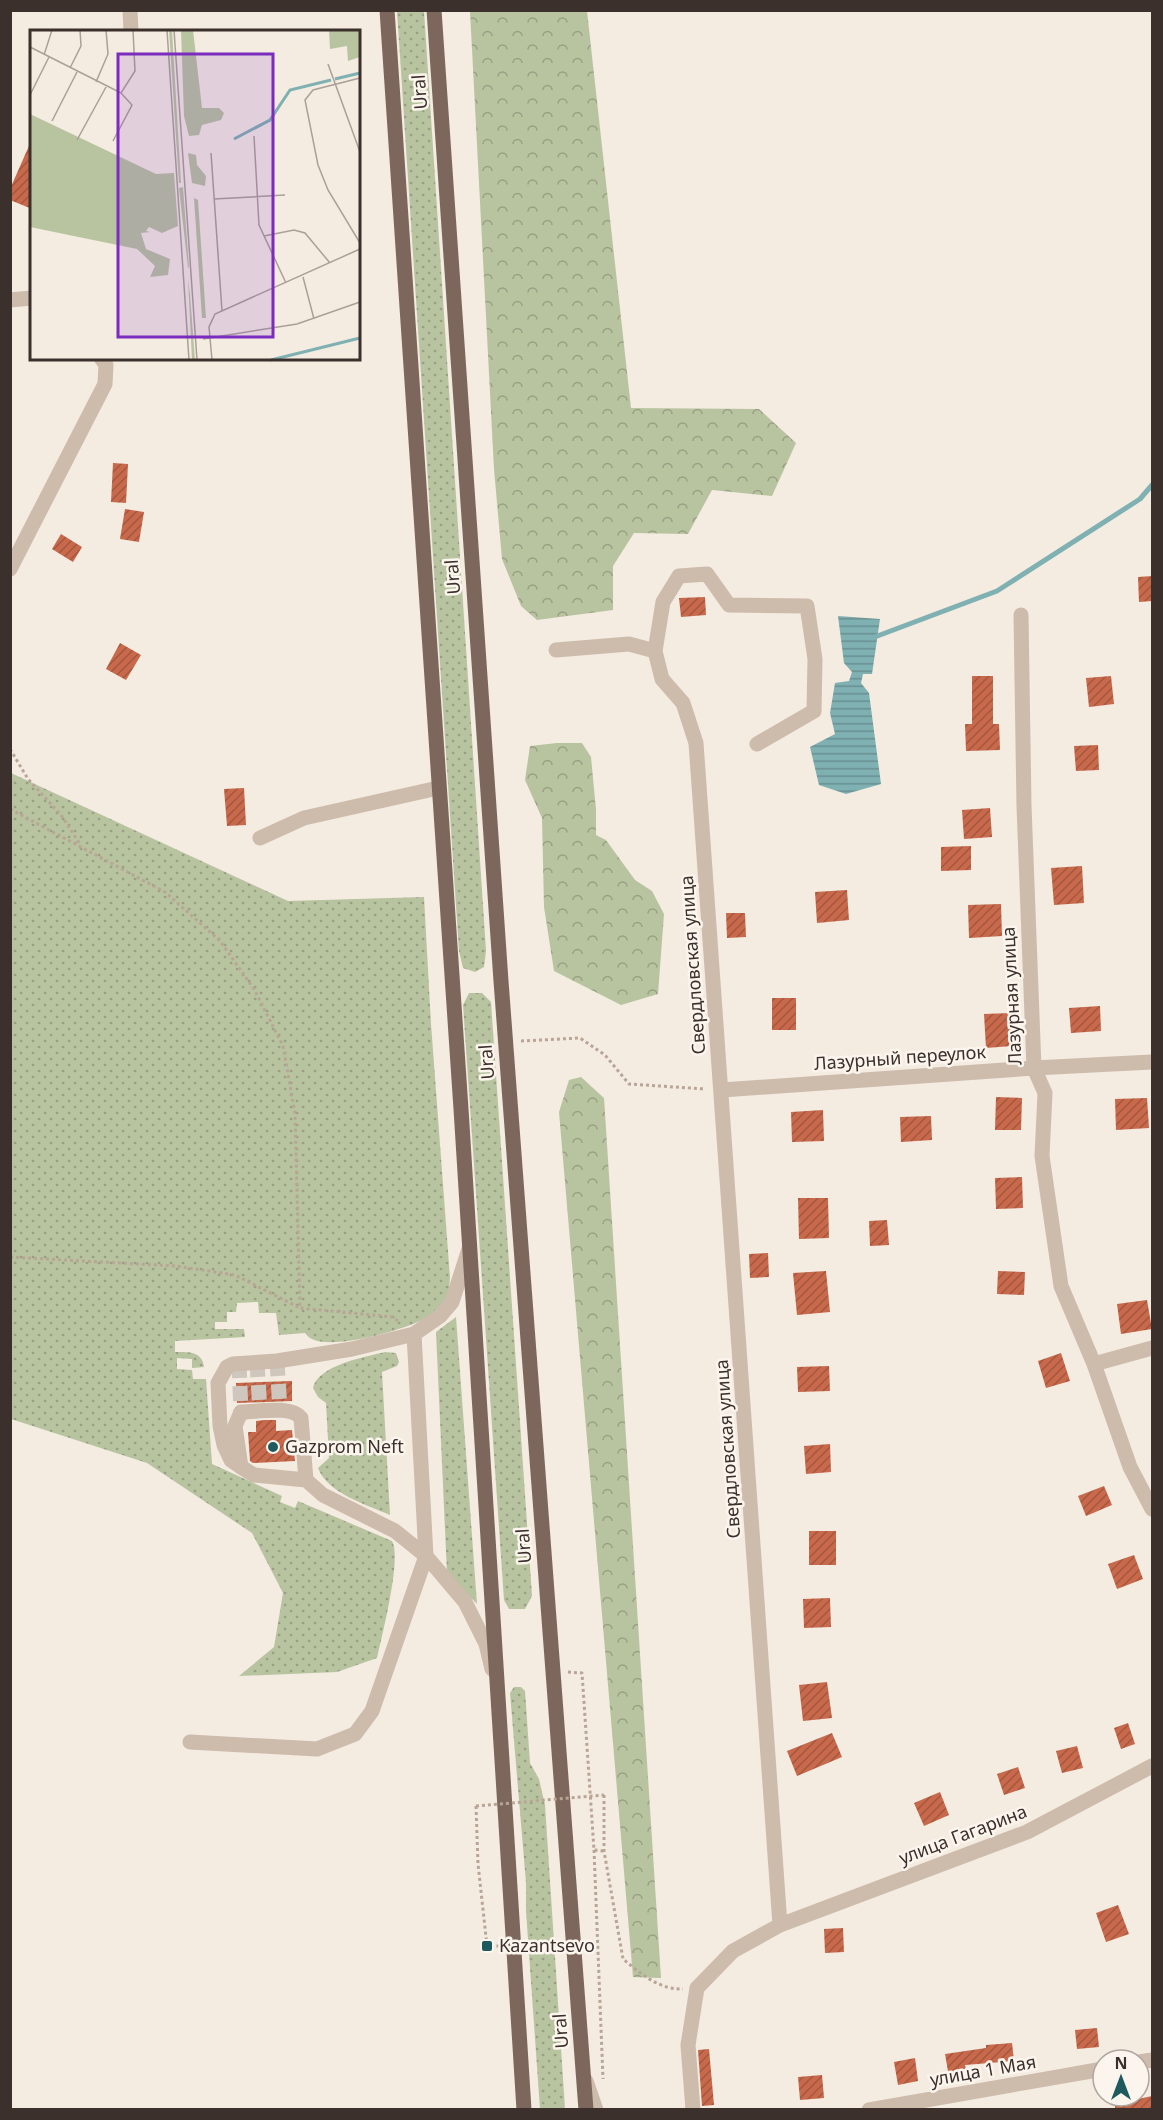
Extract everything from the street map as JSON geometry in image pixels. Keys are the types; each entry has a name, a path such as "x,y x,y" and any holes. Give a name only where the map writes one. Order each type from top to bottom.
{"main road":[{"name":"Ural","path":"387,10 525,2109"},
{"name":"Ural","path":"434,10 505,1042 586,2109"}],"street":[{"path":"130,10 131,30"},
{"path":"10,300 30,300"},
{"path":"10,569 105,384 106,366 102,360"},
{"path":"556,650 629,644 655,651 663,602 679,576 707,574 729,605 807,606 815,659 814,711 756,744"},
{"name":"Лазурная улица","path":"1021,615 1024,806 1034,1068 1045,1093 1042,1156 1061,1286 1094,1364 1130,1467 1152,1509"},
{"name":"Свердловская улица","path":"655,651 662,679 683,703 696,743 780,1925"},
{"path":"260,838 304,818 438,788"},
{"name":"Лазурный переулок","path":"722,1089 1152,1062"},
{"path":"470,1249 452,1302 440,1316 414,1334 352,1349 277,1361 233,1364 226,1367 218,1383 220,1426 224,1445 231,1460 240,1467 254,1475 306,1480 323,1495 394,1531 426,1556 465,1602 486,1644 496,1688"},
{"path":"190,1742 317,1749 354,1734 372,1711 426,1556 414,1334"},
{"path":"1094,1364 1152,1348"},
{"path":"240,1467 236,1426 241,1412 289,1410 297,1413 303,1426 306,1480"},
{"name":"улица Гагарина","path":"780,1925 1027,1832 1152,1766"},
{"path":"693,2109 688,2045 697,1988 733,1951 780,1925"},
{"name":"улица 1 Мая","path":"869,2109 1091,2071"},
{"path":"584,2074 596,2109"}],"path":[{"path":"10,749 28,779 61,815 81,846"},
{"path":"10,809 165,892 220,941 254,989 283,1046 295,1113 300,1308"},
{"path":"505,1042 580,1038 605,1055 629,1084 722,1089"},
{"path":"10,1257 176,1266 236,1275 300,1308 393,1317 414,1334"},
{"path":"553,1672 582,1673 594,1850 603,2082"},
{"path":"513,1946 487,1946 478,1864 476,1806 604,1795 604,1851 623,1959 644,1976 671,1989 697,1988"},
{"path":"594,1850 604,1851"}],"green space":[{"path":"397,11 424,11 486,951 484,967 475,972 463,968 459,951"},
{"path":"470,11 587,11 631,408 759,409 796,443 772,496 712,490 688,534 634,533 613,566 613,610 537,620 521,606 502,559 494,469"},
{"path":"582,743 591,757 596,835 606,840 635,880 652,891 664,914 658,994 621,1005 554,971 544,907 542,818 525,780 530,746"},
{"path":"11,773 288,901 424,897 450,1278 444,1305 427,1318 376,1336 323,1342 311,1339 305,1333 279,1335 276,1313 259,1313 258,1302 237,1303 236,1312 227,1312 227,1322 215,1322 215,1329 244,1329 245,1337 175,1341 175,1352 198,1355 203,1362 204,1367 192,1368 192,1359 177,1358 177,1369 192,1370 193,1379 206,1379 212,1464 282,1496 280,1502 295,1508 298,1501 392,1541 395,1563 393,1579 377,1658 337,1672 239,1676 274,1647 283,1593 252,1533 147,1463 11,1419"},
{"path":"469,993 482,993 491,1002 532,1596 525,1609 509,1609 504,1600 463,1005"},
{"path":"581,1077 604,1098 661,1978 633,1977 559,1112 569,1080"},
{"path":"456,1317 477,1604 447,1573 436,1332"},
{"path":"385,1352 396,1353 399,1362 397,1366 382,1372 390,1515 349,1497 323,1477 318,1468 329,1458 326,1403 318,1397 313,1388 324,1373 343,1363"},
{"path":"514,1687 521,1687 525,1691 530,1763 539,1779 545,1805 565,2109 540,2109 526,1883 510,1693"}],"water":[{"path":"838,616 880,619 872,674 863,674 861,683 869,693 881,784 846,794 819,785 810,747 835,734 830,713 835,683 849,681 852,672 844,663"}],"building":[{"path":"30,144 30,208 10,200 10,189"},
{"path":"113,463 128,464 126,503 111,502"},
{"path":"125,509 144,512 139,542 120,539"},
{"path":"61,534 82,547 73,562 52,549"},
{"path":"1152,576 1152,601 1139,602 1138,577"},
{"path":"705,597 706,615 681,617 679,598"},
{"path":"120,643 141,655 126,680 106,669"},
{"path":"972,676 993,676 993,724 999,724 1000,750 966,751 965,724 972,724"},
{"path":"1111,676 1114,704 1089,707 1086,678"},
{"path":"1098,745 1099,770 1076,771 1074,746"},
{"path":"244,788 246,825 227,826 224,789"},
{"path":"990,808 992,837 964,839 962,810"},
{"path":"971,846 971,870 941,871 941,847"},
{"path":"1082,866 1084,903 1054,905 1051,868"},
{"path":"847,890 849,920 817,923 815,892"},
{"path":"1001,904 1002,936 969,938 968,905"},
{"path":"726,913 745,913 746,937 727,938"},
{"path":"772,998 796,998 796,1030 772,1030"},
{"path":"1100,1006 1101,1031 1071,1033 1069,1008"},
{"path":"1011,1013 1012,1046 986,1048 984,1014"},
{"path":"996,1097 1022,1098 1021,1130 995,1130"},
{"path":"1147,1098 1149,1128 1116,1130 1115,1099"},
{"path":"823,1110 824,1141 792,1142 791,1112"},
{"path":"931,1116 932,1140 901,1142 900,1117"},
{"path":"1022,1177 1023,1208 996,1209 995,1178"},
{"path":"798,1198 828,1198 829,1238 799,1239"},
{"path":"887,1220 889,1245 870,1246 869,1221"},
{"path":"768,1253 769,1277 750,1278 749,1254"},
{"path":"826,1271 830,1312 797,1315 793,1273"},
{"path":"998,1271 1025,1272 1024,1295 997,1294"},
{"path":"1147,1300 1152,1329 1121,1334 1117,1304"},
{"path":"1061,1353 1070,1381 1046,1388 1038,1361"},
{"path":"829,1366 830,1391 798,1392 797,1367"},
{"path":"292,1381 292,1401 237,1403 236,1383"},
{"name":"Gazprom Neft","path":"276,1420 276,1431 292,1430 295,1461 253,1463 250,1461 248,1432 256,1432 256,1421"},
{"path":"830,1444 831,1472 806,1474 804,1446"},
{"path":"1104,1486 1112,1505 1086,1516 1078,1496"},
{"path":"809,1531 836,1531 836,1565 809,1565"},
{"path":"1134,1555 1143,1579 1117,1589 1108,1564"},
{"path":"830,1598 831,1627 804,1628 803,1599"},
{"path":"827,1682 832,1718 803,1721 799,1685"},
{"path":"1128,1723 1135,1744 1121,1749 1114,1728"},
{"path":"832,1733 842,1757 797,1776 787,1751"},
{"path":"1077,1746 1083,1768 1062,1773 1056,1751"},
{"path":"1018,1767 1025,1788 1004,1795 997,1774"},
{"path":"940,1792 949,1815 924,1826 914,1803"},
{"path":"1118,1905 1129,1934 1106,1942 1096,1913"},
{"path":"843,1928 844,1952 825,1953 824,1929"},
{"path":"1097,2028 1099,2047 1077,2049 1075,2030"},
{"path":"1012,2043 1014,2061 965,2065 967,2074 949,2077 945,2054 986,2048 986,2045"},
{"path":"709,2049 714,2105 702,2106 698,2050"},
{"path":"915,2058 918,2081 898,2085 894,2062"},
{"path":"822,2075 824,2098 800,2100 798,2077"},
{"path":"1151,2096 1152,2109 1115,2109 1151,2108"}],"waterway":[{"path":"872,638 997,591 1140,499 1152,485"}],"tunnel":[{"path":"277,1361 280,1411"},
{"path":"257,1362 260,1412"},
{"path":"239,1363 241,1412"}],"place":[{"name":"Gazprom Neft","path":"273,1447"},
{"name":"Kazantsevo","path":"487,1946"}]}
